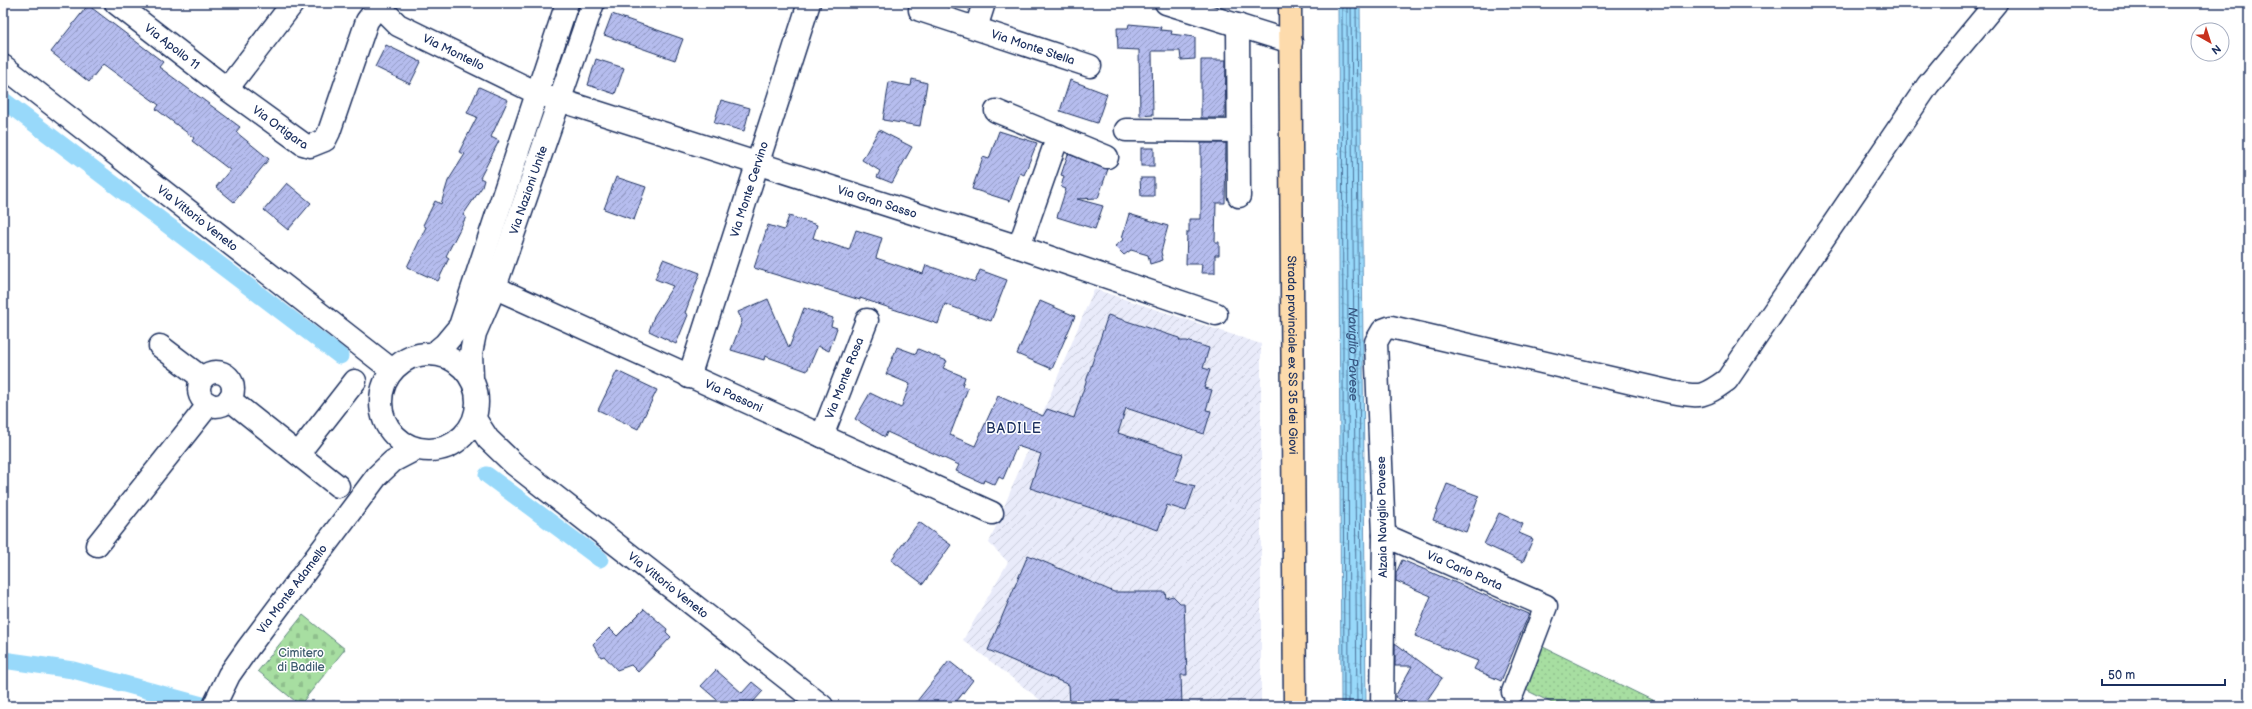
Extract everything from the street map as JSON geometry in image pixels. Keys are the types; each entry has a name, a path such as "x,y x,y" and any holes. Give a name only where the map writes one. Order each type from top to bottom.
{"main road":[{"name":"Strada provinciale ex SS 35 dei Giovi","path":"1290,3 1295,706"}],"street":[{"name":"Via Apollo 11","path":"116,3 227,89"},
{"path":"227,89 293,3"},
{"name":"Via Nazioni Unite","path":"472,378 471,353 485,282 537,93 567,3"},
{"name":"Via Nazioni Unite","path":"433,354 445,344 460,326 485,282 560,100 593,3"},
{"name":"Via Monte Cervino","path":"690,377 809,3"},
{"name":"Via Monte Stella","path":"976,28 984,3"},
{"path":"1166,3 1291,42"},
{"name":"Alzaia Naviglio Pavese","path":"1386,703 1384,535 1376,342 1383,330 1391,327 1671,392 1698,397 1707,394 1727,380 1928,85 1996,3"},
{"name":"Via Ortigara","path":"227,89 303,144 310,146 319,144 325,140 329,132 367,21 378,6"},
{"name":"Via Montello","path":"378,6 398,25 537,93"},
{"name":"Via Monte Stella","path":"920,10 1090,66"},
{"path":"1238,25 1239,196"},
{"name":"Via Vittorio Veneto","path":"3,66 392,370"},
{"name":"Via Gran Sasso","path":"537,93 1019,247 1216,314"},
{"path":"996,111 1107,157"},
{"path":"1126,130 1238,131"},
{"path":"1019,247 1058,136"},
{"name":"Via Passoni","path":"485,282 690,377 992,513"},
{"name":"Via Monte Rosa","path":"822,436 867,320"},
{"path":"160,346 202,378"},
{"path":"433,354 448,357 462,366 472,378 477,391 478,405 468,432 457,442 444,448 430,450 416,449 401,442 389,430 382,415 381,400 384,384 392,370 411,358 433,354"},
{"path":"216,371 226,375 233,384 233,389 229,400 220,405 209,404 199,393 202,378 216,371"},
{"path":"298,454 355,381"},
{"path":"229,400 338,486"},
{"path":"97,545 209,404"},
{"name":"Via Vittorio Veneto","path":"474,419 488,439 514,464 822,706"},
{"name":"Via Monte Adamello","path":"377,476 389,430"},
{"name":"Via Vittorio Veneto","path":"457,442 481,449 514,464"},
{"name":"Via Monte Adamello","path":"214,706 229,675 377,476 393,461 416,449"},
{"name":"Via Carlo Porta","path":"1384,535 1546,606 1513,692"}],"shaded area":[{"path":"1094,289 1261,344 1261,706 1048,706 963,640 1008,562 989,543"}],"green space":[{"name":"Cimitero di Badile","path":"303,615 345,649 300,705 258,671"},
{"path":"1541,646 1664,706 1558,706 1524,689"}],"water":[{"name":"Naviglio Pavese","path":"1338,3 1360,3 1366,706 1341,706"}],"building":[{"path":"88,5 163,62 159,67 240,127 236,132 269,159 234,202 216,187 230,170 192,141 194,138 156,109 159,105 103,64 89,82 51,52"},
{"path":"612,14 683,39 675,60 604,35"},
{"path":"1129,24 1161,27 1160,30 1172,31 1171,34 1195,37 1195,59 1181,60 1180,51 1152,51 1153,115 1140,116 1139,50 1118,49 1117,28 1128,28"},
{"path":"386,45 421,62 410,84 375,67"},
{"path":"596,59 624,68 615,94 588,85"},
{"path":"1201,60 1226,60 1225,118 1201,118"},
{"path":"912,79 927,83 920,126 883,120 889,82 911,86"},
{"path":"1070,80 1107,94 1097,123 1060,111"},
{"path":"479,87 508,100 491,137 499,141 480,178 484,180 482,187 463,215 466,217 446,256 449,258 438,281 407,267 426,227 423,225 435,201 441,204 448,181 465,154 459,152 477,117 467,113"},
{"path":"721,100 750,108 744,131 714,123"},
{"path":"879,130 912,147 892,183 877,177 880,171 862,160"},
{"path":"999,131 1037,143 1024,175 1020,173 1010,201 972,189 983,157 989,159"},
{"path":"1201,143 1226,143 1225,203 1216,203 1215,242 1219,242 1219,255 1215,255 1215,273 1201,273 1202,264 1186,264 1189,219 1201,219"},
{"path":"1141,148 1154,148 1154,166 1141,166"},
{"path":"1068,154 1108,169 1098,198 1077,199 1103,206 1095,229 1057,217 1066,189 1061,187 1064,176 1061,175"},
{"path":"616,177 646,187 634,220 604,209"},
{"path":"1140,178 1154,178 1154,196 1141,196"},
{"path":"287,183 311,203 288,230 264,210"},
{"path":"1129,214 1168,226 1161,252 1163,260 1150,264 1148,255 1131,250 1124,255 1115,246 1124,239 1122,238"},
{"path":"789,216 817,225 813,238 849,250 856,230 882,238 876,258 923,274 926,265 975,282 980,270 1007,280 991,321 945,304 938,324 860,298 860,300 754,268 768,225 784,230"},
{"path":"663,259 700,273 685,313 688,315 676,344 649,331 654,316 673,286 655,279"},
{"path":"768,299 789,348 804,308 833,318 831,326 837,328 829,351 818,346 807,371 765,356 764,360 731,350 742,321 738,312"},
{"path":"1040,301 1075,316 1052,369 1017,354"},
{"path":"1108,315 1179,338 1180,341 1187,341 1209,348 1203,368 1210,370 1204,388 1212,390 1206,410 1211,411 1204,434 1126,408 1118,433 1183,454 1174,480 1195,486 1186,511 1167,505 1158,530 1030,488 1041,454 1017,446 1003,479 999,477 995,485 984,480 983,483 956,471 959,465 887,432 885,437 855,419 870,393 901,408 910,384 886,374 897,347 916,354 918,349 947,361 943,368 965,377 962,386 968,388 950,435 975,446 998,396 1043,416 1047,409 1074,418"},
{"path":"617,371 657,390 638,429 598,410"},
{"path":"1447,484 1479,496 1466,532 1433,520"},
{"path":"1499,513 1523,524 1519,533 1533,539 1523,562 1484,544"},
{"path":"919,522 951,545 923,584 891,560"},
{"path":"1028,555 1114,592 1165,592 1166,598 1173,596 1180,603 1184,603 1187,675 1181,675 1182,706 1070,706 1069,685 988,650"},
{"path":"1402,560 1529,614 1501,681 1474,669 1478,661 1415,636 1431,596 1396,581 1396,573"},
{"path":"644,609 667,629 666,632 671,637 638,672 631,665 617,670 604,656 601,657 593,644 609,628 617,636"},
{"path":"1395,643 1442,678 1423,706 1412,706 1395,697 1412,666 1395,666"},
{"path":"949,661 973,680 953,706 913,706"},
{"path":"716,670 742,693 752,682 763,691 753,702 758,706 724,706 701,686"}],"waterway":[{"path":"3,100 340,356"},
{"path":"487,475 600,559"},
{"path":"3,660 73,670 202,705"}],"district":[{"name":"BADILE","path":"1014,428"}]}
